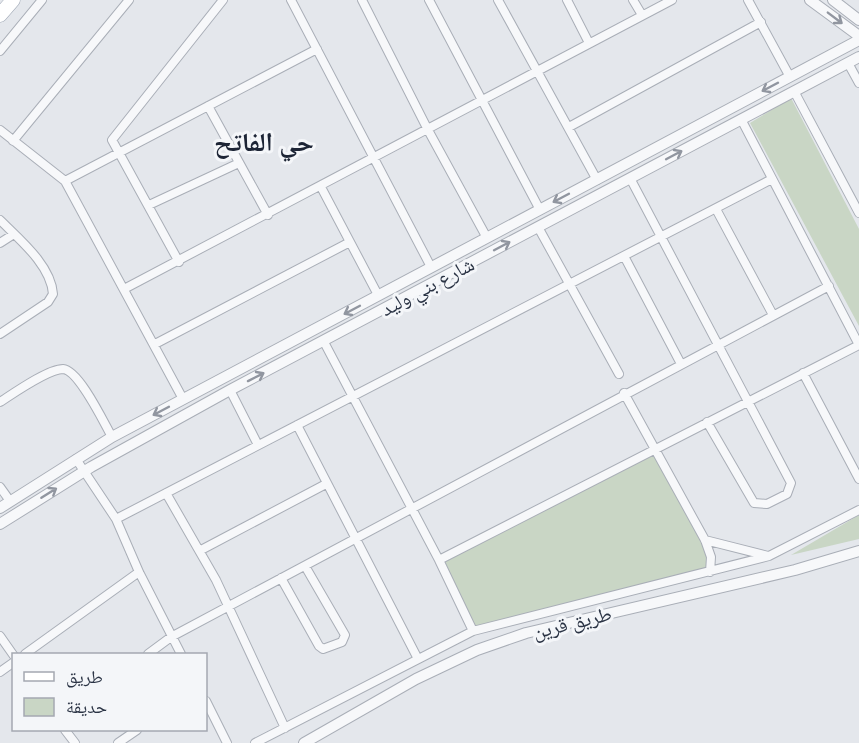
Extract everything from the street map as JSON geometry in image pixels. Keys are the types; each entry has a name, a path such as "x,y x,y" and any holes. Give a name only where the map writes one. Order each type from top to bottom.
{"main road":[{"path":"0,15 13,0"}],"street":[{"path":"0,51 42,0"},
{"path":"13,141 129,0"},
{"path":"179,262 112,140 223,0"},
{"path":"291,0 431,267"},
{"path":"362,0 428,130 487,238"},
{"path":"429,0 540,210"},
{"path":"498,0 597,180"},
{"path":"567,0 590,43"},
{"path":"633,0 642,15"},
{"path":"124,290 374,160 672,0"},
{"path":"748,0 790,77"},
{"path":"810,0 859,38"},
{"path":"833,0 859,20"},
{"path":"568,127 760,22"},
{"name":"شارع بني وليد","path":"5,505 112,437 790,77 859,38"},
{"path":"65,181 316,49"},
{"name":"شارع بني وليد","path":"0,525 84,471 230,390 859,57"},
{"path":"848,63 859,83"},
{"path":"794,91 859,213"},
{"path":"208,106 268,215"},
{"path":"439,560 859,345 741,119"},
{"path":"0,130 65,181 183,399"},
{"path":"149,205 239,163"},
{"path":"630,178 746,402 791,483 787,494 767,504 754,503 707,422"},
{"path":"116,519 772,179"},
{"path":"321,187 378,296"},
{"path":"716,208 773,315"},
{"path":"0,220 41,266 53,294 48,302 0,334"},
{"path":"538,227 619,374"},
{"path":"0,243 14,234"},
{"path":"155,344 350,242"},
{"path":"624,256 681,364"},
{"path":"149,653 171,637 356,537 829,286"},
{"path":"324,342 439,560 473,631"},
{"path":"0,402 48,374 62,369 68,371 83,386 112,437"},
{"path":"803,373 859,479"},
{"path":"230,390 258,445"},
{"path":"624,393 705,540 711,557 710,572"},
{"path":"297,425 418,659"},
{"path":"76,459 116,519 139,572 180,653"},
{"path":"201,550 327,484"},
{"path":"0,487 5,505"},
{"path":"166,493 201,550 285,728"},
{"path":"255,743 473,631 769,556 859,510"},
{"path":"705,540 769,556"},
{"name":"طريق قرين","path":"304,743 416,679 477,650 526,633 795,570 859,551"},
{"path":"281,578 319,646 323,649 342,642 345,635 305,566"},
{"path":"26,653 139,572"},
{"path":"0,636 12,653"},
{"path":"207,703 227,743"},
{"path":"118,743 134,731"}],"green space":[{"path":"791,98 859,229 859,326 750,123"},
{"path":"652,446 710,559 704,571 473,631 437,560"},
{"path":"859,515 859,539 791,555"}],"district":[{"name":"حي الفاتح","path":"264,141"}]}
